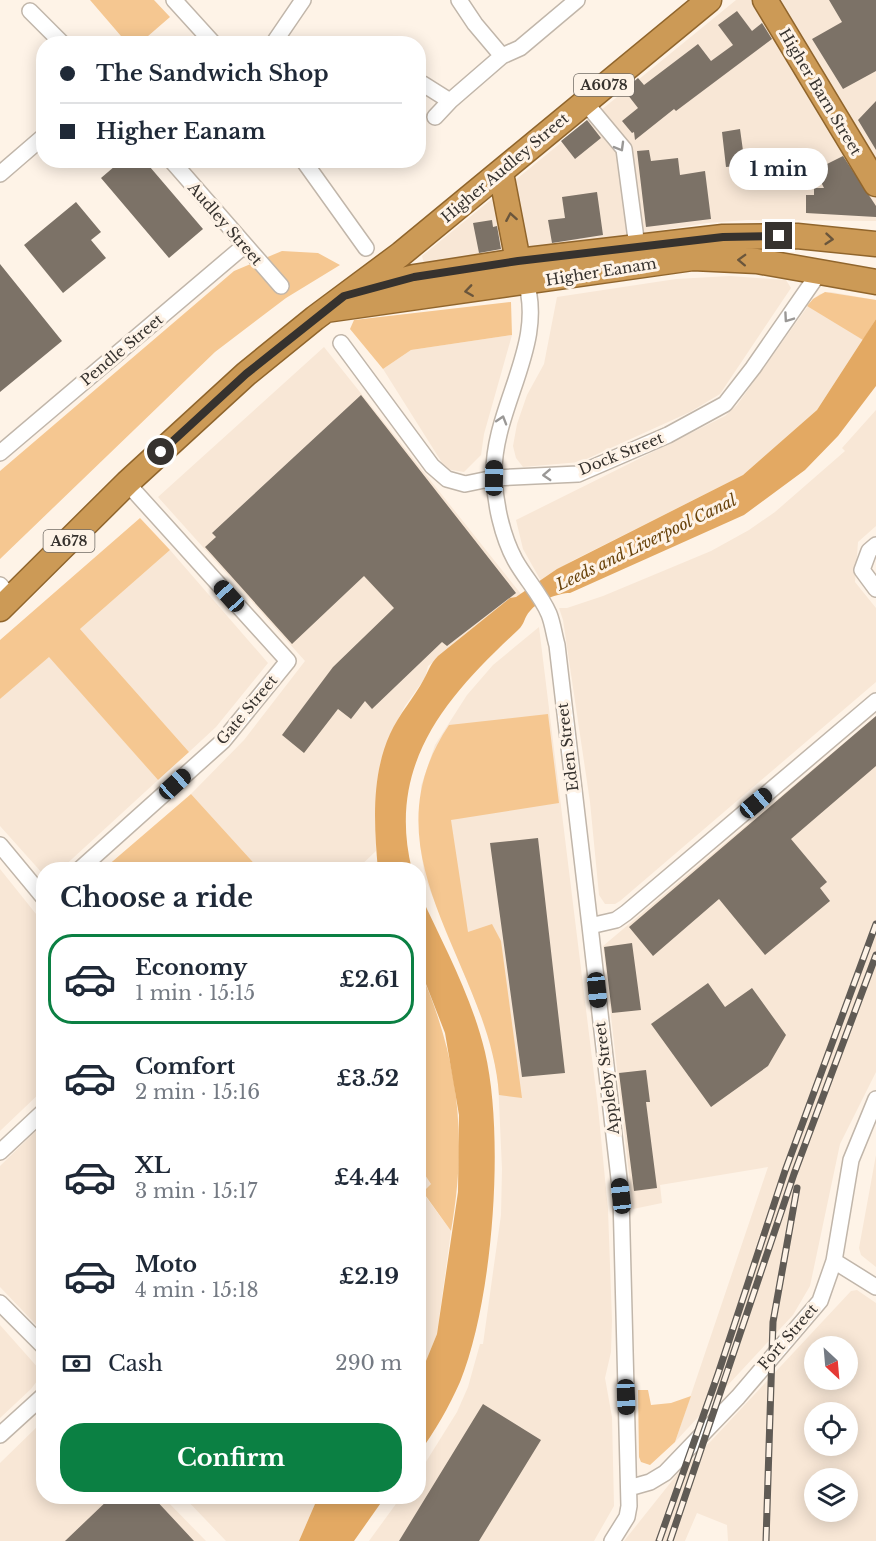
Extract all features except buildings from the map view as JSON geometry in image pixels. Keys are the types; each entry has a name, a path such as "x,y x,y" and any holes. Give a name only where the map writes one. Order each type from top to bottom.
{"highway":[{"name":"Higher Audley Street","path":"335,303 401,254 501,173 709,0"},
{"name":"Higher Barn Street","path":"765,0 876,184"},
{"path":"501,173 518,261"},
{"name":"Higher Eanam","path":"335,303 527,283 723,237 797,236 876,243"},
{"path":"848,277 876,255"},
{"name":"Higher Eanam","path":"335,303 414,277 518,261 638,257 757,261 821,270 876,282"},
{"name":"A678","path":"4,598 246,374 335,303"}],"street":[{"path":"174,0 207,36"},
{"path":"278,36 303,0"},
{"path":"459,0 502,57"},
{"path":"435,117 450,101 502,57 520,48 577,0"},
{"path":"30,11 55,36"},
{"path":"426,86 450,101"},
{"path":"584,102 624,149 638,257"},
{"path":"0,174 36,143"},
{"name":"Audley Street","path":"178,168 281,286"},
{"path":"309,168 366,249"},
{"name":"Pendle Street","path":"0,453 244,246"},
{"path":"494,478 499,428 529,335 532,310 527,283 518,261"},
{"name":"Dock Street","path":"341,343 439,473 456,483 494,478 578,474 668,435 725,404 821,270"},
{"name":"Eden Street","path":"494,478 504,532 524,576 549,614 557,645 590,926"},
{"name":"Gate Street","path":"88,862 224,741 288,661 127,483"},
{"path":"872,548 862,570 876,589"},
{"path":"590,926 616,920 626,913 876,701"},
{"path":"0,845 36,888"},
{"name":"Appleby Street","path":"590,926 621,1196 629,1488 628,1511 612,1541"},
{"name":"Fort Street","path":"629,1488 650,1482 665,1473 738,1397 820,1301 834,1261 851,1160 876,1099"},
{"path":"0,1152 36,1118"},
{"path":"834,1261 876,1287"},
{"path":"0,1303 36,1339"},
{"path":"0,1435 36,1402"}],"shaded area":[{"path":"90,0 154,0 170,17 148,36 121,36"},
{"path":"736,0 876,0 876,221 748,220 707,223 425,267 422,256"},
{"path":"282,251 318,253 340,265 286,298 215,352 0,559 0,471 234,271"},
{"path":"730,276 786,280 791,288 720,394 690,412 580,462 523,467 516,458 513,446 517,424 527,395 544,364 557,297 676,279"},
{"path":"825,292 876,300 876,319 863,340 807,306 813,299"},
{"path":"831,292 876,300 876,319 817,410 743,475 572,561 541,581 523,549 516,520 725,416 737,405 813,299 820,294"},
{"path":"511,302 512,335 411,350 383,369 350,329 354,320"},
{"path":"512,335 484,434 481,455 464,472 446,469 383,369 411,350"},
{"path":"324,347 521,594 428,666 425,678 405,706 390,735 380,764 375,814 376,851 364,862 253,862 191,794 244,740 305,661 158,497"},
{"path":"876,410 876,526 858,542 855,582 876,608 876,682 620,901 615,904 605,904 599,895 590,802 563,620 559,608 567,608 603,596 711,551 749,530 775,512 845,451 842,448"},
{"path":"140,518 170,550 80,629 189,752 158,780 49,657 0,699 0,640"},
{"path":"170,550 268,663 216,727 189,752 80,629"},
{"path":"539,627 598,1107 608,1210 612,1320 611,1352 605,1378 612,1417 614,1506 594,1541 369,1541 396,1504 426,1504 426,1462 457,1412 468,1387 480,1344 483,1344 501,1215 502,1169 498,1080 490,1037 426,880 426,862 423,862 420,845 421,786 435,745 467,695 493,665"},
{"path":"49,656 158,780 69,862 36,862 36,866 0,826 0,699"},
{"path":"548,714 559,803 451,820 468,932 492,924 501,941 522,1098 499,1095 491,1047 475,1000 438,910 426,871 426,862 424,862 418,820 426,773 449,725"},
{"path":"876,716 876,1072 840,1144 810,1286 793,1315 675,1442 768,1167 660,1185 662,1203 633,1209 603,946"},
{"path":"191,794 253,862 112,862"},
{"path":"0,869 36,914 36,1097 0,1131"},
{"path":"426,985 451,1064 456,1096 459,1161 451,1231 426,1196 426,1189 431,1184 426,1176"},
{"path":"36,1131 36,1325 0,1287 0,1166"},
{"path":"876,1155 876,1267 861,1255 859,1248"},
{"path":"426,1176 431,1184 426,1190"},
{"path":"426,1197 451,1231 437,1334 426,1361"},
{"path":"857,1290 876,1303 876,1541 728,1541 727,1525 697,1513 685,1541 624,1541 679,1472 804,1341 804,1390 858,1390 858,1336 809,1336 851,1291"},
{"path":"0,1325 36,1366 36,1382 0,1418"},
{"path":"638,1390 648,1390 651,1405 671,1403 691,1396 675,1442 650,1465 641,1462 639,1457"},
{"path":"36,1428 36,1504 170,1504 206,1541 0,1541 0,1463"},
{"path":"191,1504 315,1504 299,1541 226,1541"}],"water":[{"name":"Leeds and Liverpool Canal","path":"876,319 876,386 838,436 805,470 744,515 570,593 548,598 530,611 520,628 467,681 446,707 428,735 415,765 407,797 406,832 411,862 378,862 375,801 384,750 390,734 435,659 510,598 516,597 557,569 743,475 817,410"},
{"path":"426,907 465,991 485,1052 491,1087 495,1172 488,1264 481,1308 471,1348 451,1401 426,1442 426,1361 437,1334 458,1192 459,1115 445,1033 426,984"},
{"path":"315,1504 380,1504 354,1541 299,1541"}],"railway":[{"path":"659,1541 718,1374 785,1171 876,924"},
{"path":"670,1541 794,1174 876,955"},
{"path":"766,1541 773,1322 797,1188"}],"route":[{"path":"161,452 246,374 344,296 414,277 518,261 723,237 779,236"}]}
